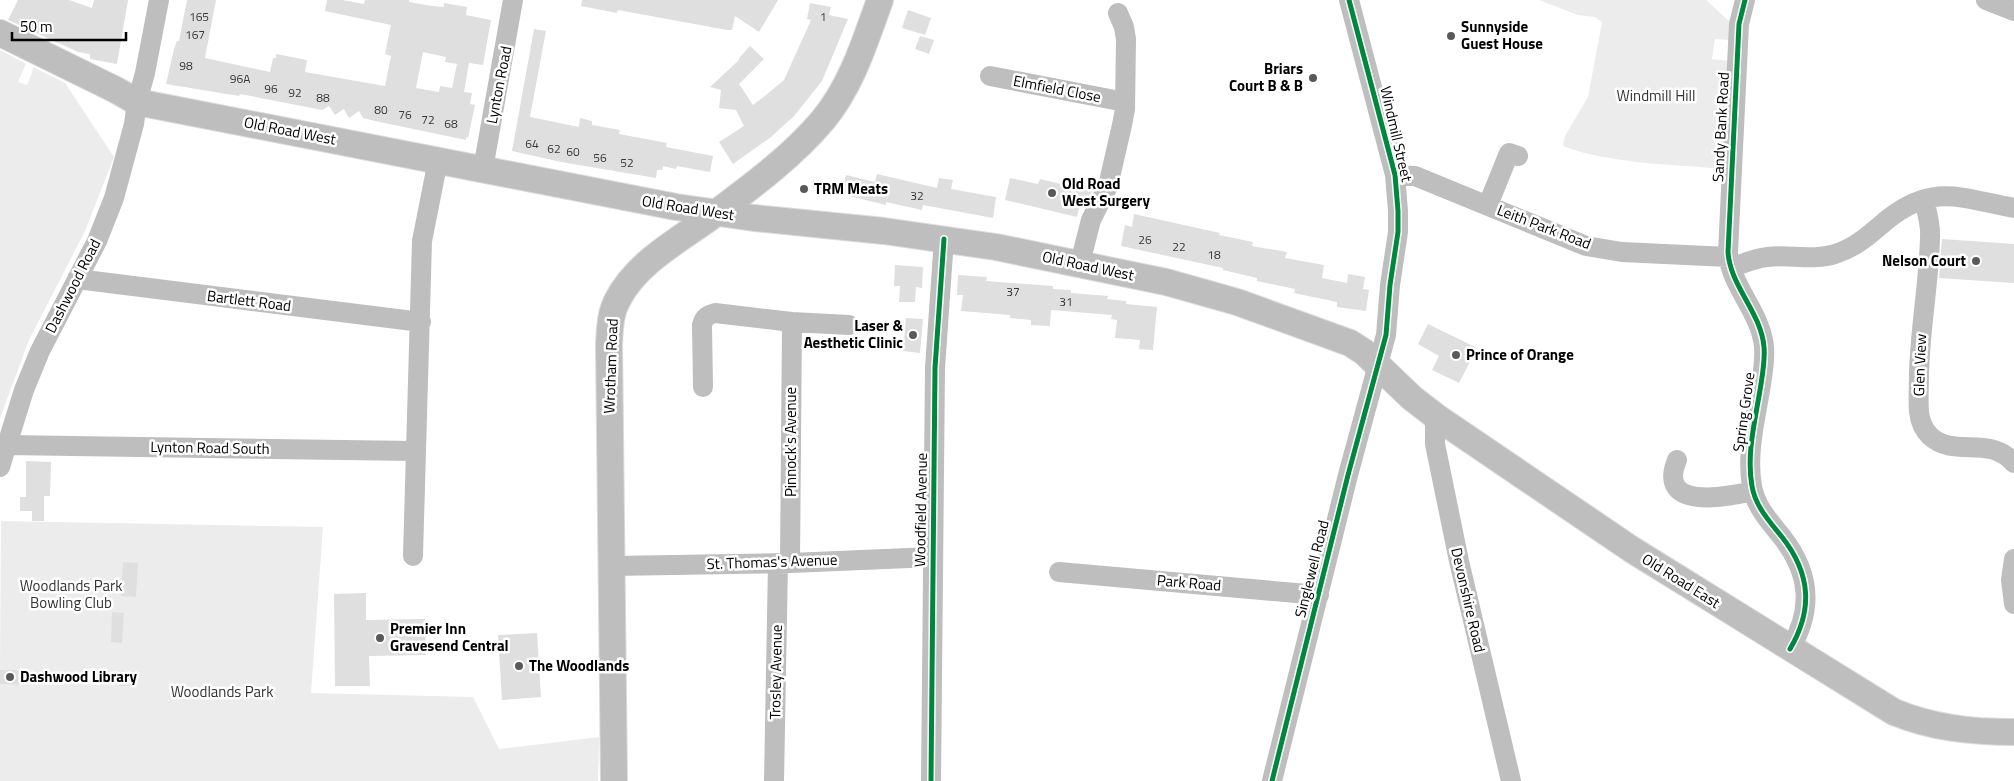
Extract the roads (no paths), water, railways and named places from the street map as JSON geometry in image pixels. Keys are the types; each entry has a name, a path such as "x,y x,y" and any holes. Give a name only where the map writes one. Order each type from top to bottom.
{"main road":[{"name":"Wrotham Road","path":"614,781 610,326 614,307 621,293 656,256 766,175 810,134 837,100 854,70 873,1"},
{"name":"Old Road West","path":"0,34 137,102 660,204 716,213 944,239 1080,263 1166,282 1237,302 1350,343 1378,364"},
{"path":"766,175 757,192 756,199 766,219"},
{"path":"656,256 670,228 668,216 660,204"},
{"name":"Old Road East","path":"1378,364 1412,398 1438,418 1631,549 1879,704 1913,720 1933,726 1971,731 2014,732"}],"street":[{"name":"Dashwood Road","path":"0,467 24,390 40,351 97,241 114,198 134,124 159,0"},
{"name":"Lynton Road","path":"483,170 513,0"},
{"name":"Windmill Street","path":"1349,0 1395,175 1398,211 1398,232 1390,285 1386,335 1378,364"},
{"path":"1986,0 2014,11"},
{"name":"Sandy Bank Road","path":"1730,262 1728,232 1742,1"},
{"path":"1080,263 1091,220 1110,180 1122,126 1125,102 1125,35 1118,13"},
{"name":"Elmfield Close","path":"990,76 1125,102"},
{"path":"1488,205 1509,152"},
{"path":"413,556 422,242 438,160"},
{"name":"Leith Park Road","path":"1395,175 1415,176 1586,246 1730,262 1766,257 1823,256 1834,254 1856,245 1902,209 1936,196 1950,195 2014,208"},
{"name":"Glen View","path":"1924,200 1930,236 1920,341 1919,413 1923,426 1930,436 1941,443 1955,447 1987,447 2008,456 2014,463"},
{"name":"Woodfield Avenue","path":"931,781 935,368 944,239"},
{"name":"Spring Grove","path":"1730,262 1757,319 1764,345 1763,370 1751,450 1750,474 1753,491 1764,514 1796,556 1804,581 1805,616 1790,649"},
{"name":"Bartlett Road","path":"77,279 421,322"},
{"path":"703,386 702,325 708,315 716,313 792,322 841,320"},
{"name":"Pinnock's Avenue","path":"784,563 792,322"},
{"name":"Singlewell Road","path":"1272,781 1348,475 1378,364"},
{"name":"Devonshire Road","path":"1438,418 1434,433 1447,503 1486,681 1511,781"},
{"name":"Lynton Road South","path":"6,445 415,451"},
{"path":"1677,460 1674,470 1675,483 1678,488 1692,498 1753,491"},
{"name":"St. Thomas's Avenue","path":"612,566 784,563 933,557"},
{"path":"2014,559 2011,580 2014,604"},
{"name":"Trosley Avenue","path":"774,781 784,563"},
{"name":"Park Road","path":"1059,572 1319,595"}],"place":[{"name":"Sunnyside Guest House","path":"1451,36"},
{"name":"Briars Court B & B","path":"1313,78"},
{"name":"TRM Meats","path":"804,189"},
{"name":"Old Road West Surgery","path":"1052,193"},
{"name":"Nelson Court","path":"1976,261"},
{"name":"Laser & Aesthetic Clinic","path":"913,335"},
{"name":"Prince of Orange","path":"1456,355"},
{"name":"Premier Inn Gravesend Central","path":"380,638"},
{"name":"The Woodlands","path":"519,666"},
{"name":"Dashwood Library","path":"10,677"}],"park label":[{"name":"Windmill Hill","path":"1656,96"},
{"name":"Woodlands Park Bowling Club","path":"71,594"},
{"name":"Woodlands Park","path":"222,692"}]}
